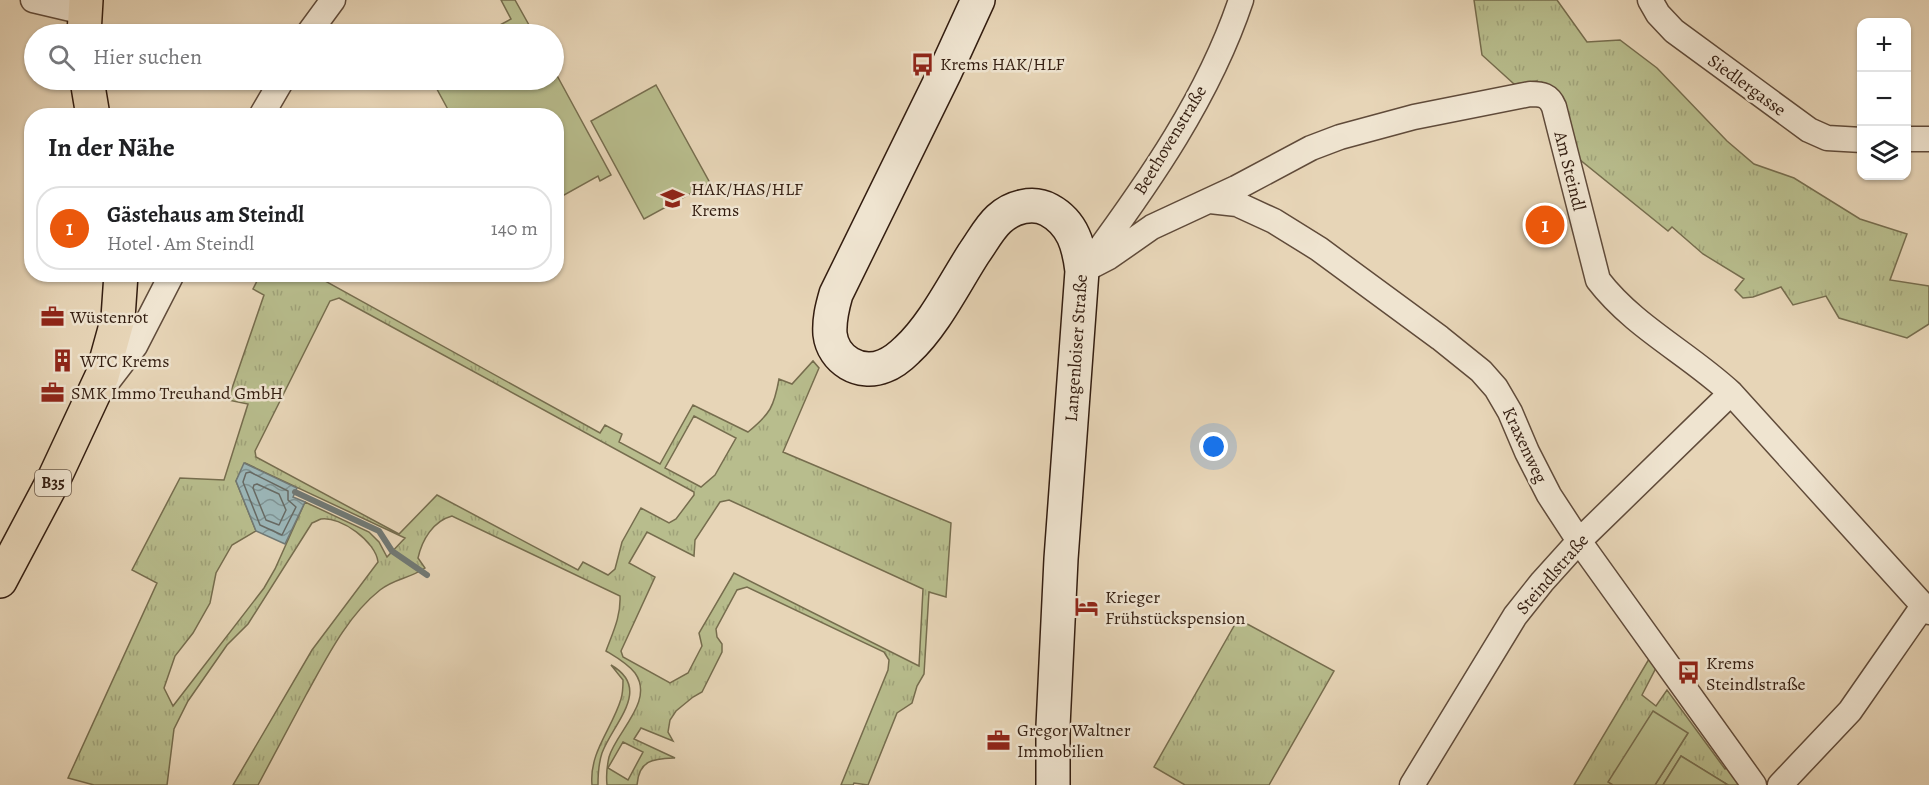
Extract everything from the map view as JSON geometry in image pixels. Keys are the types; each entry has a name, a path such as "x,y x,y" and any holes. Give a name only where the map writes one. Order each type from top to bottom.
{"main road":[{"path":"89,90 92,108"},
{"name":"B35","path":"0,581 90,405 111,347 118,318 121,282"}],"street":[{"path":"33,0 85,16"},
{"path":"315,24 333,0"},
{"name":"Langenloiser Straße","path":"978,0 836,294 830,316 830,336 835,351 847,363 865,369 884,366 920,337 999,219 1020,206 1041,206 1059,216 1072,231 1080,250 1082,271 1061,559 1053,726 1053,785"},
{"name":"Beethovenstraße","path":"1082,271 1142,190 1169,148 1212,68 1241,0"},
{"name":"Siedlergasse","path":"1650,0 1658,14 1674,31 1809,130 1827,138 1857,140"},
{"path":"266,108 276,90"},
{"name":"Am Steindl","path":"1082,271 1109,257 1152,227 1210,201 1311,148 1340,137 1414,117 1530,94 1542,94 1550,99 1554,107 1598,280 1611,297 1640,324 1731,393 1926,609"},
{"path":"1911,140 1929,139"},
{"name":"Kraxenweg","path":"1210,201 1237,204 1274,221 1319,249 1481,371 1506,404 1549,495 1579,542 1754,785"},
{"path":"90,405 135,346 168,282"},
{"name":"Steindlstraße","path":"1412,785 1515,616 1542,582 1579,542 1731,393"},
{"path":"1780,785 1850,711 1926,609"}],"green space":[{"path":"501,0 515,0 528,24 502,24 511,19"},
{"path":"1474,0 1557,0 1587,42 1620,40 1657,68 1727,141 1754,164 1794,178 1860,219 1907,234 1890,280 1929,286 1929,324 1907,338 1839,318 1826,296 1793,305 1781,287 1753,297 1743,298 1735,290 1744,279 1703,254 1672,227 1668,231 1579,159 1556,96 1537,81 1514,84 1482,55"},
{"path":"656,85 710,183 644,219 591,121"},
{"path":"564,88 611,175 600,181 598,176 564,195 564,108 447,108 437,90"},
{"path":"256,282 327,282 600,433 605,425 622,434 619,442 660,464 693,405 748,432 770,409 779,379 792,384 813,361 819,368 783,452 951,523 946,597 929,592 924,674 917,686 912,703 897,713 868,785 854,783 853,785 841,785 888,670 889,660 884,652 747,587 737,590 716,629 717,637 722,644 722,652 702,692 676,711 670,720 668,732 673,741 641,728 634,739 675,758 654,760 644,765 638,776 637,785 607,785 607,771 609,757 632,716 640,694 640,684 635,673 625,663 606,651 618,617 620,596 452,516 439,522 429,532 422,545 418,558 425,568 380,590 368,600 347,625 321,667 258,785 233,785 312,650 378,562 376,554 364,539 347,526 329,519 321,519 312,523 248,624 227,645 188,701 174,729 167,785 94,785 68,778 157,583 132,570 180,478 224,480 248,404 228,400 264,295 253,289","holes":["339,298 694,492 694,495 676,519 669,523 641,508 622,542 615,569 608,575 583,562 578,570 437,495 399,534 256,457 255,451 330,301","694,416 736,438 715,475 701,487 665,468","245,463 405,538 387,557 379,542 369,532 305,502 264,588 173,706 164,688 175,656 193,633 210,603 216,573 232,545 256,531 236,481","729,500 923,589 919,666 734,573 699,633 702,646 688,673 670,683 623,657 621,651 655,577 629,563 647,532 694,556 695,540 720,502","623,742 643,752 628,780 608,768"]},
{"path":"1238,619 1334,671 1269,785 1185,785 1154,767"},
{"path":"1652,654 1658,664 1642,695 1656,706 1667,690 1725,769 1730,766 1742,785 1728,785 1681,756 1663,785 1655,785 1688,733 1609,782 1613,785 1574,785"},
{"path":"611,665 623,674 629,685 630,695 621,718 602,753 598,785 592,785 597,751 617,710 622,694 623,680"},
{"path":"1653,711 1688,733 1655,785 1613,785 1608,782"},
{"path":"1681,756 1728,785 1663,785"}],"water":[{"path":"244,463 297,488 293,497 305,502 285,544 256,531 236,481"}],"waterway":[{"path":"295,492 379,531 392,551 427,575"}],"place":[{"name":"Krems HAK/HLF","path":"922,64"},
{"name":"HAK/HAS/HLF Krems","path":"673,199"},
{"name":"Gästehaus am Steindl","path":"1545,225"},
{"name":"Wüstenrot","path":"52,317"},
{"name":"WTC Krems","path":"62,361"},
{"name":"SMK Immo Treuhand GmbH","path":"53,393"},
{"name":"Krieger Frühstückspension","path":"1087,607"},
{"name":"Krems Steindlstraße","path":"1688,673"},
{"name":"Gregor Waltner Immobilien","path":"999,740"}]}
